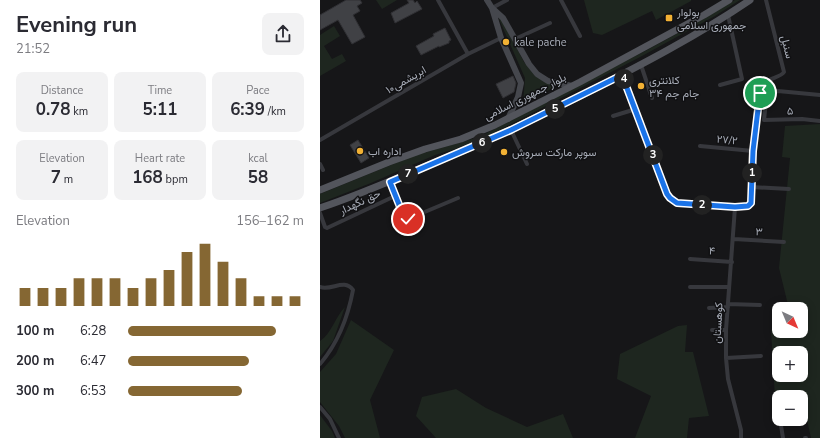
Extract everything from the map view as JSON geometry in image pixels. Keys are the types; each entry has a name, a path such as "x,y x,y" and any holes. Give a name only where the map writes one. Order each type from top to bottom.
{"main road":[{"path":"487,0 492,8 501,38 521,83 518,97 508,119"},
{"name":"بلوار جمهوری اسلامی","path":"320,190 425,149 481,132 572,86 721,2 729,0"},
{"name":"بلوار جمهوری اسلامی","path":"320,208 390,182 511,130 642,65 728,15 750,0"},
{"path":"492,8 503,18 529,64 537,74 548,80 572,86"}],"street":[{"path":"438,0 468,54"},
{"path":"492,8 507,0"},
{"path":"561,0 580,36"},
{"name":"سنبل","path":"760,93 767,81 771,78 782,75 784,72 766,0"},
{"path":"720,85 742,79 728,15"},
{"path":"515,40 550,23"},
{"name":"ابریشمی۱۰","path":"320,140 468,54 501,38"},
{"path":"642,65 652,98"},
{"path":"622,75 667,194 677,203 735,207 750,205 753,151 760,93 778,91 820,95"},
{"name":"۵","path":"766,92 764,120 802,119 820,121"},
{"path":"613,116 636,109"},
{"path":"511,130 527,164"},
{"name":"۲۷/۲","path":"700,146 753,151"},
{"path":"320,164 323,170"},
{"path":"390,182 405,219 458,198"},
{"path":"751,187 789,189"},
{"name":"حق نگهدار","path":"320,215 325,227 327,228 395,196"},
{"name":"کوهستان","path":"735,207 734,239 726,330 726,358 728,379 741,430 741,438"},
{"name":"۳","path":"734,239 784,242"},
{"name":"۴","path":"690,259 732,262"},
{"path":"320,287 329,288 344,284 350,286 353,290 350,308 336,341 320,364"},
{"path":"690,287 729,287"},
{"path":"709,308 728,305 760,305"},
{"path":"712,330 726,330"},
{"path":"726,358 761,356"},
{"path":"320,407 330,419 339,438"},
{"path":"781,426 783,438"}],"shaded area":[{"path":"376,0 397,0 382,9"},
{"path":"584,0 691,1 656,20 652,11 602,35 593,33"},
{"path":"735,0 740,0 715,16 642,56 490,135 435,155 320,203 320,194 413,156 479,137 647,50"},
{"path":"500,17 524,62 535,76 556,86 523,104 525,78 499,19"},
{"path":"334,26 340,36 324,46 332,59 342,54 346,61 320,76 320,35"},
{"path":"820,124 820,438 811,438 808,424 808,390 775,390 774,382 808,382 808,346 772,347 771,330 772,329 772,338 808,338 808,302 787,302 779,268 790,158 782,157 785,126"},
{"path":"345,307 333,341 320,357 320,341 328,334"},
{"path":"351,320 394,350 370,400 380,438 345,438 339,426 320,402 320,372 336,354"},
{"path":"687,325 685,352 693,352 709,416 689,418 687,438 635,438 651,396 617,379 620,354 678,326"},
{"path":"456,389 486,408 527,427 563,414 573,438 436,438 416,416 422,397"},
{"path":"320,415 332,431 335,438 320,438"}],"building":[{"path":"346,0 360,0 362,3 357,6 360,11 353,15 365,37 352,44 338,20 320,30 320,15"},
{"path":"407,0 413,0 415,3 417,1 422,9 395,23 391,13 409,3"},
{"path":"445,28 451,40 449,43 421,55 416,46 434,36 433,34"},
{"path":"513,76 516,83 514,92 503,98 496,84"},
{"name":"اداره اب","path":"358,140 369,158 361,163 350,145"}],"place":[{"name":"بولوار جمهوری اسلامی","path":"669,18"},
{"name":"kale pache","path":"506,42"},
{"name":"کلانتری ۳۴ جام جم","path":"641,86"},
{"name":"اداره اب","path":"360,151"},
{"name":"سوپر مارکت سروش","path":"504,152"}],"route":[{"path":"408,219 405,219 404,217 390,182 511,130 622,75 667,194 670,198 677,203 735,207 748,206 751,203 753,151 760,93"}]}
